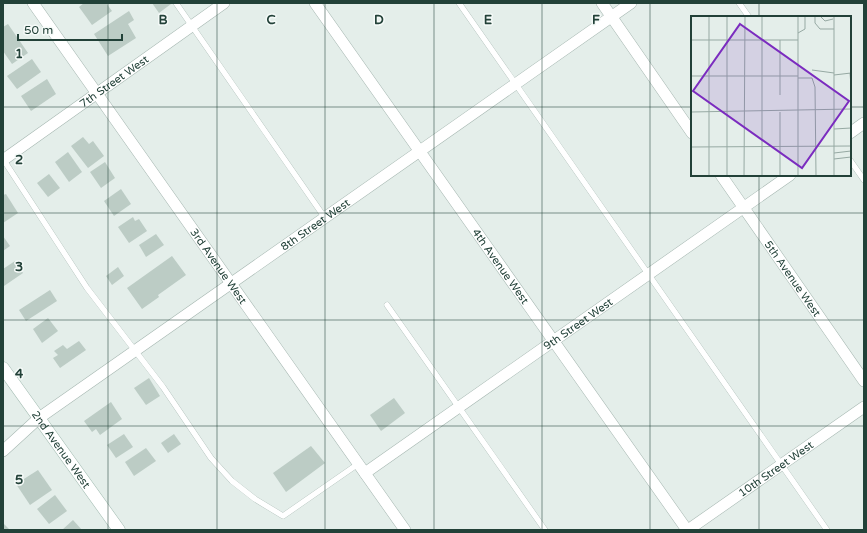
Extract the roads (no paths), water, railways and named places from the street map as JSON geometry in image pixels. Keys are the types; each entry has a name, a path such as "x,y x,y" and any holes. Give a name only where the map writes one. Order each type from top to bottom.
{"main road":[{"name":"2nd Avenue West","path":"3,368 119,530"}],"street":[{"name":"3rd Avenue West","path":"33,3 405,530"},
{"name":"7th Street West","path":"3,159 224,3"},
{"name":"4th Avenue West","path":"315,3 687,530"},
{"path":"602,3 691,132"},
{"name":"8th Street West","path":"3,451 39,418 631,3"},
{"path":"851,132 864,123"},
{"name":"5th Avenue West","path":"722,176 864,381"},
{"name":"9th Street West","path":"362,468 458,406 553,341 789,176"},
{"name":"10th Street West","path":"687,530 864,407"}],"lane":[{"path":"176,3 325,218"},
{"path":"459,3 827,530"},
{"path":"739,3 748,16"},
{"path":"3,159 87,288 194,430 211,458 232,481 283,516 362,468"},
{"path":"851,161 864,180"},
{"path":"387,305 545,530"}]}
